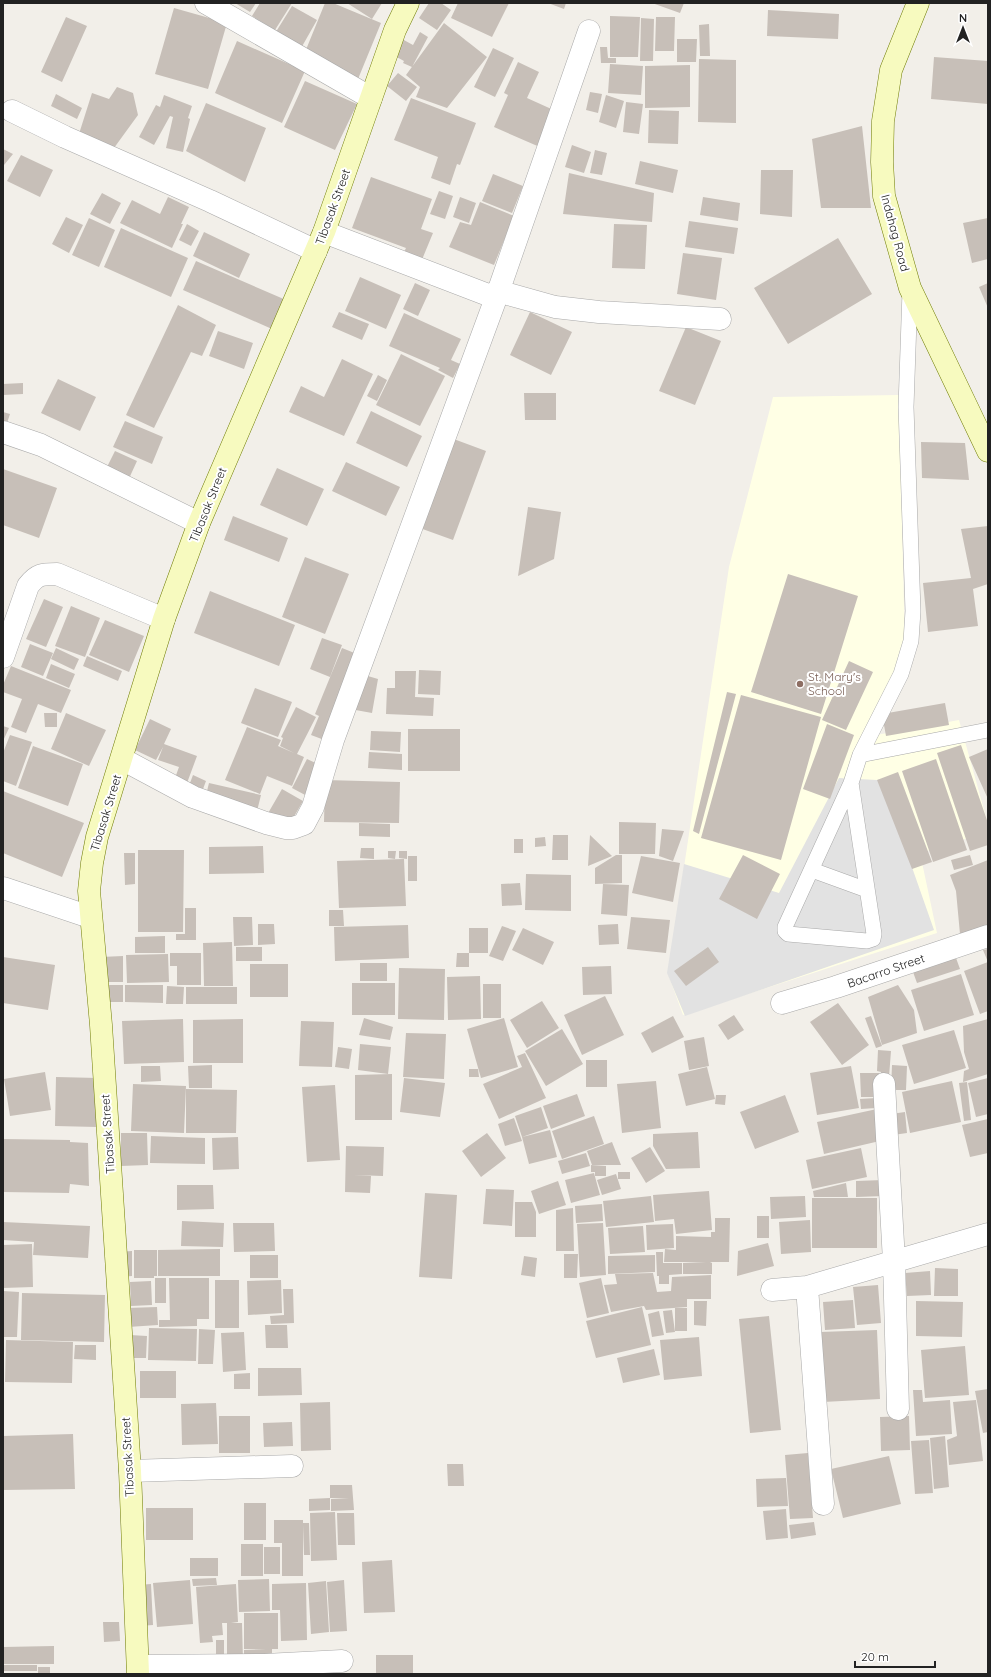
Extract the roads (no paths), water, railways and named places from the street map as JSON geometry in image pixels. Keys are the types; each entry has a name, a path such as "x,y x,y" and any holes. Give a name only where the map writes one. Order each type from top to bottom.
{"street":[{"path":"206,3 371,98"},
{"name":"Tibasak Street","path":"138,1670 130,1471 101,1025 90,916 89,891 92,863 97,837 164,619 199,524 320,242 396,30 408,3"},
{"name":"Indahag Road","path":"918,3 891,70 883,121 882,162 884,196 910,288 988,451"},
{"path":"122,759 193,797 266,823 286,828 293,828 300,826 306,821 313,807 336,733 497,295 588,31"},
{"path":"12,111 64,137 210,201 320,242 497,295 555,307 600,312 720,319"},
{"path":"3,432 41,445 199,524"},
{"path":"3,656 28,586 35,577 45,574 57,574 164,619"},
{"path":"3,888 90,916"},
{"name":"Bacarro Street","path":"782,1003 836,987 988,936"},
{"path":"884,1084 894,1261 898,1409"},
{"path":"772,1290 806,1287 988,1234"},
{"path":"806,1287 823,1504"},
{"path":"130,1471 292,1466"},
{"path":"138,1670 342,1661"}],"lane":[{"path":"851,783 874,934 873,939 867,941 788,934 785,931 785,927 851,783 860,755 901,674 911,641 913,611 906,407 910,288"},
{"path":"860,755 988,730"},
{"path":"812,870 867,890"}],"place":[{"name":"St. Mary's School","path":"800,684"}]}
